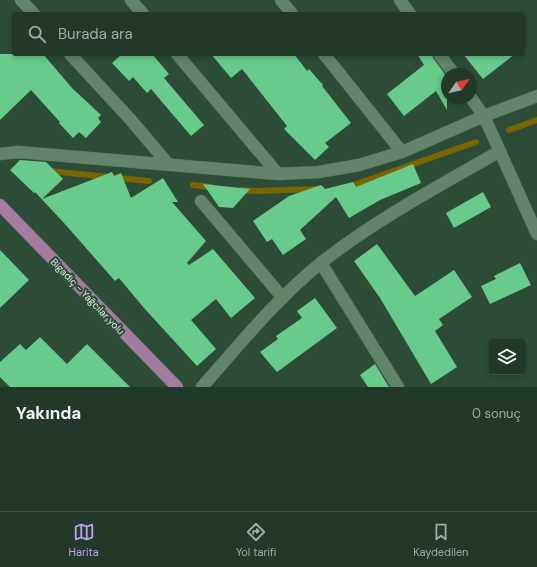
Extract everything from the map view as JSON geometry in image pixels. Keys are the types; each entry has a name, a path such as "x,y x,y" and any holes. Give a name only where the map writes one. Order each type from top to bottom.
{"main road":[{"name":"Bigadiç - Yağcılar yolu","path":"0,205 176,387"}],"street":[{"path":"21,0 32,12"},
{"path":"131,0 141,12"},
{"path":"281,0 290,12"},
{"path":"400,0 409,12"},
{"path":"72,56 130,119 169,165"},
{"path":"178,56 278,174"},
{"path":"326,56 402,152"},
{"path":"440,56 450,68"},
{"path":"0,154 18,152 278,174 319,172 359,165 402,152 484,116 537,96"},
{"path":"475,104 484,116 537,234"},
{"path":"202,387 283,298 321,263 391,214 500,151"},
{"path":"201,201 283,298"},
{"path":"321,263 398,387"}],"building":[{"path":"0,54 12,54 12,56 45,56 72,88 101,115 98,118 101,122 86,138 79,132 73,138 31,90 0,120"},
{"path":"120,56 154,56 169,74 164,78 204,125 191,136 151,89 147,93 133,77 129,81 112,63"},
{"path":"213,56 296,56 307,71 309,69 323,85 322,86 351,123 325,143 329,147 315,160 284,129 287,126 242,69 231,78"},
{"path":"418,56 432,56 441,69 441,100 436,91 404,116 387,94 424,65"},
{"path":"465,56 512,56 483,79 477,71 477,68 474,68"},
{"path":"444,104 447,104 447,110"},
{"path":"20,160 46,162 63,179 42,199 112,172 114,176 121,173 131,198 163,178 178,202 172,202 206,241 187,263 189,265 213,249 255,298 231,318 216,299 191,320 216,349 197,366 119,278 115,281 35,192 34,193 10,170"},
{"path":"413,164 421,183 380,200 349,218 336,197 300,230 306,239 283,255 272,239 267,242 253,221 289,196 321,185 325,189 353,182 356,187"},
{"path":"203,184 250,189 233,208 219,207"},
{"path":"483,192 491,207 454,228 446,213"},
{"path":"377,244 415,296 454,270 472,297 439,319 443,325 435,331 457,367 431,384 380,298 354,261"},
{"path":"0,250 29,280 0,308"},
{"path":"520,263 531,285 490,304 481,286 496,279 494,276"},
{"path":"315,298 337,328 277,372 260,352 278,339 276,336 302,318 297,311"},
{"path":"40,337 67,364 87,344 130,387 10,387 0,377 0,362 20,344 26,350"},
{"path":"375,364 389,387 368,387 360,375"}],"waterway":[{"path":"509,130 537,120"},
{"path":"348,187 476,142"},
{"path":"49,171 149,181"},
{"path":"193,185 211,187"},
{"path":"242,190 317,189"}]}
